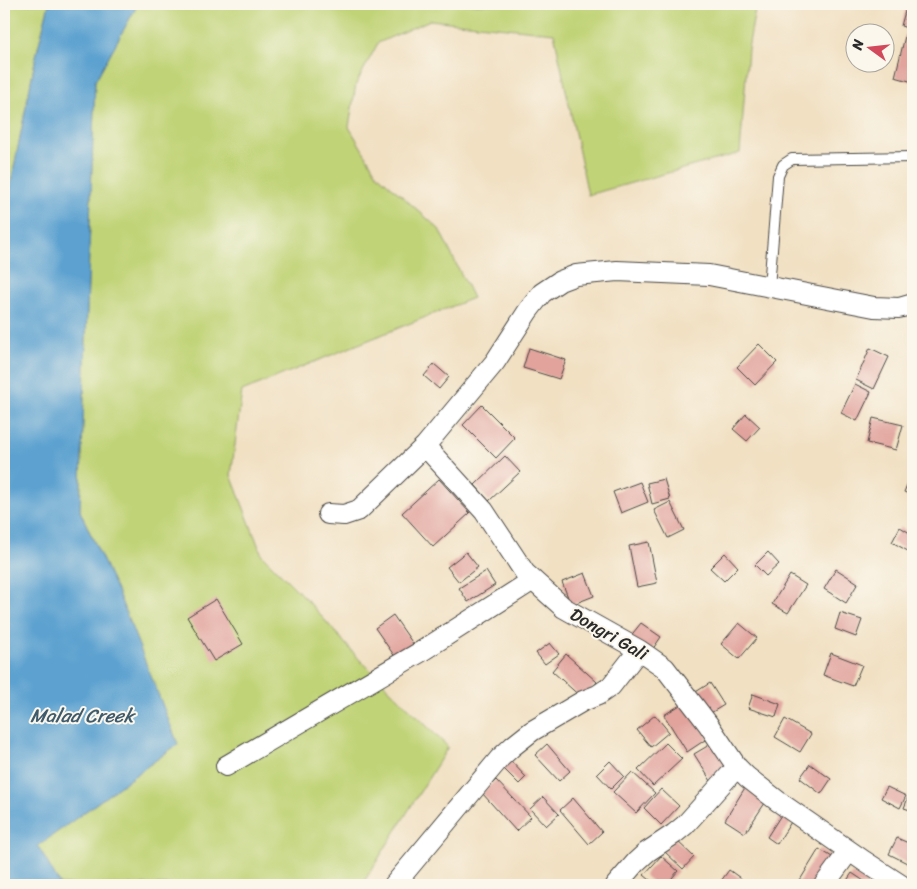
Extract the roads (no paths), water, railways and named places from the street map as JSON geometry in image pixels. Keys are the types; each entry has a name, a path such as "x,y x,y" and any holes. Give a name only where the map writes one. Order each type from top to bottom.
{"street":[{"path":"328,514 344,515 358,510 425,446 495,362 542,293 576,275 618,271 709,275 874,308 898,308 913,304"},
{"name":"Dongri Gali","path":"425,446 484,511 525,573 564,608 639,650 665,668 708,724 737,767 747,777 779,802 901,885"},
{"path":"226,766 422,651 533,580"},
{"path":"394,885 500,758 532,731 611,686 639,650"},
{"path":"616,885 646,852 685,825 737,767"},
{"path":"824,885 849,851"},
{"path":"909,885 913,877"}],"lane":[{"path":"769,287 778,176 783,165 792,159 913,157"}],"water":[{"name":"Malad Creek","path":"49,4 138,4 95,81 80,511 118,593 178,744 38,846 60,885 4,885 4,218 36,56"}]}
